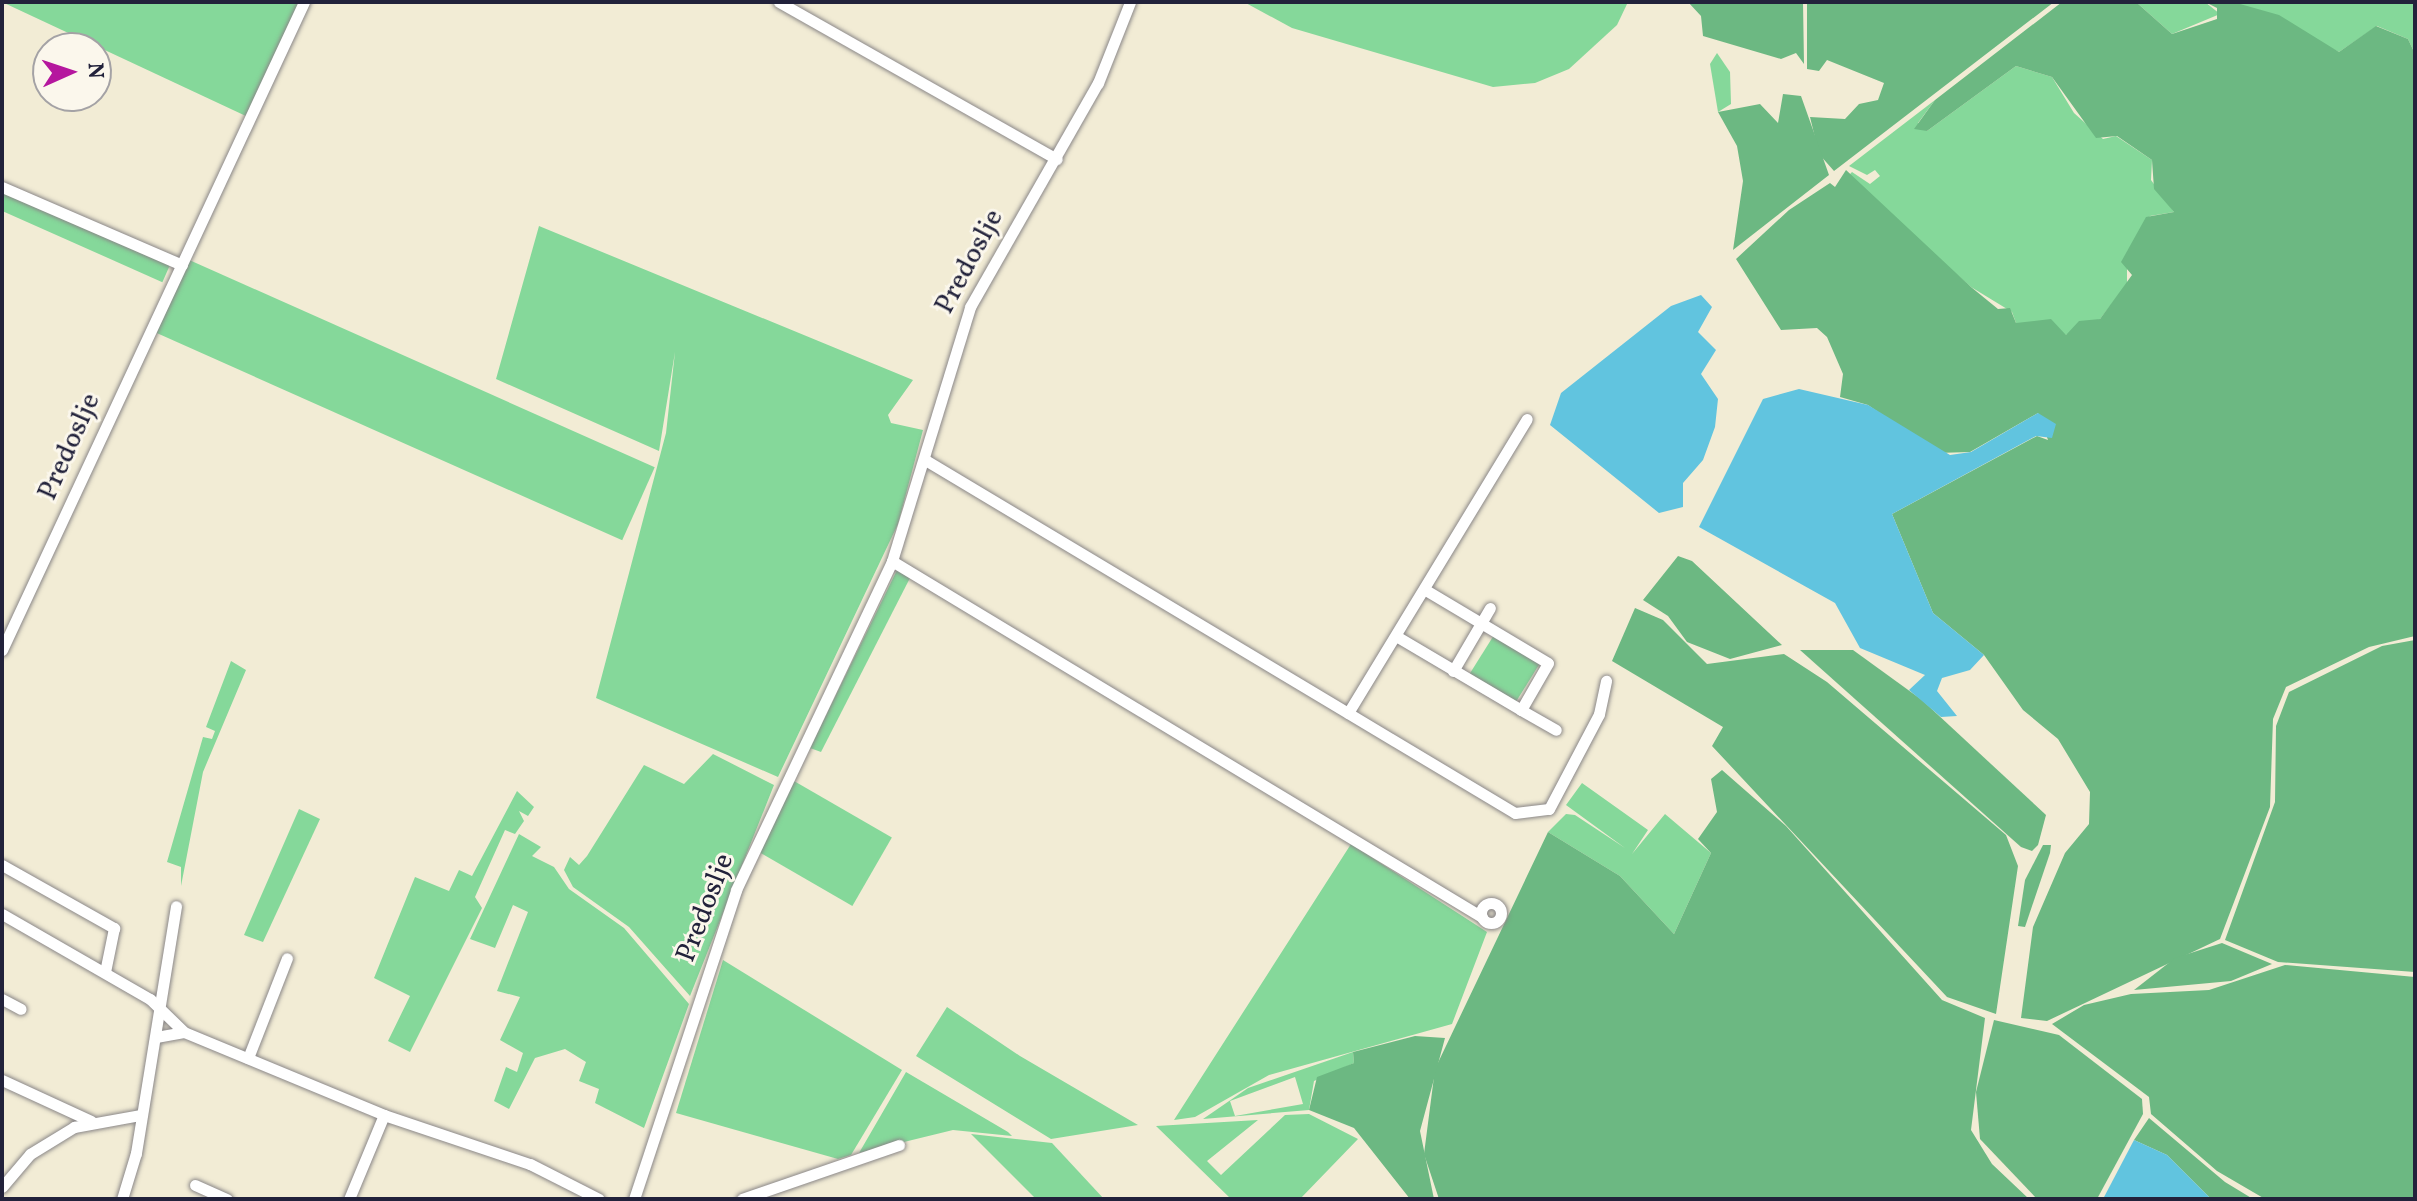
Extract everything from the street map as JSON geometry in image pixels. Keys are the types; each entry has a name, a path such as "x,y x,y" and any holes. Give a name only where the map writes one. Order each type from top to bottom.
{"street":[{"name":"Predoslje","path":"2,650 304,2"},
{"path":"779,2 1057,159"},
{"name":"Predoslje","path":"634,1199 736,890 892,561 927,461 970,307 1057,159 1130,2"},
{"path":"2,187 182,265"},
{"path":"1348,713 1527,419"},
{"path":"927,461 1348,713 1530,817 1549,809 1563,789 1606,681"},
{"path":"892,561 1458,904 1482,912"},
{"path":"1424,589 1548,663 1521,710"},
{"path":"1453,671 1490,608"},
{"path":"1396,636 1556,730"},
{"path":"2,865 114,928 105,972"},
{"path":"122,1199 156,1037 176,906"},
{"path":"2,914 105,972 160,1009 184,1032 384,1115 530,1164 599,1199"},
{"path":"248,1058 287,958"},
{"path":"2,999 21,1009"},
{"path":"156,1037 184,1032"},
{"path":"2,1080 91,1121"},
{"path":"2,1187 30,1154 91,1121 141,1115"},
{"path":"349,1199 384,1115"},
{"path":"742,1199 899,1145"},
{"path":"195,1185 227,1199"}],"green space":[{"path":"2,2 301,2 248,117 112,53 112,32 66,32"},
{"path":"1244,2 1628,2 1617,25 1569,69 1535,83 1493,87 1292,28"},
{"path":"1688,2 1803,2 1804,64 1796,53 1781,59 1703,36 1701,16"},
{"path":"1807,2 2054,2 1834,171 1819,154 1810,117 1845,119 1859,104 1878,100 1884,83 1827,60 1819,71 1807,69"},
{"path":"2062,2 2136,2 2172,34 2217,19 2217,8 2205,2 2233,2 2279,15 2339,52 2376,26 2408,39 2415,54 2415,636 2369,647 2286,687 2273,719 2270,807 2220,939 2047,1021 2021,1018 2033,927 2065,853 2089,824 2090,792 2058,739 2023,710 1984,655 1933,613 1892,514 2037,436 2048,440 2038,413 1970,452 1937,453 1868,405 1840,397 1843,374 1827,337 1817,328 1781,330 1736,259 1789,210 1830,183 1835,187 1846,170 1971,287 1998,309 2010,308 2016,323 2051,319 2066,335 2079,321 2100,319 2132,275 2121,262 2146,217 2174,212 2154,189 2152,160 2117,136 2096,138 2052,77 2016,66 1927,131 1914,129 1935,100"},
{"path":"2136,2 2205,2 2220,14 2172,34"},
{"path":"2233,2 2415,2 2415,54 2408,39 2377,26 2339,52"},
{"path":"1717,53 1730,72 1731,104 1718,112 1710,64"},
{"path":"2016,66 2052,77 2074,113 2103,139 2116,136 2152,160 2151,180 2174,212 2150,216 2127,252 2127,284 2100,319 2066,335 2016,323 2012,312 1971,287 1847,177 1852,172 1870,184 1880,176 1875,170 1867,175 1849,166 1935,100 1918,123 1927,131"},
{"path":"1783,94 1801,96 1829,175 1733,250 1743,181 1737,146 1718,112 1760,104 1778,123"},
{"path":"2,190 170,265 162,282 2,211"},
{"path":"539,226 913,380 888,415 891,423 923,430 898,524 778,777 596,698 666,433 675,352 659,451 496,379"},
{"path":"187,259 655,467 622,540 154,332"},
{"path":"1678,556 1692,561 1782,645 1730,659 1687,642 1668,616 1643,600"},
{"path":"897,570 911,576 821,752 810,748"},
{"path":"1635,608 1663,620 1707,664 1784,654 1827,682 2006,835 2018,866 1996,1014 1947,997 1712,746 1723,727 1612,661"},
{"path":"1494,635 1540,664 1515,703 1469,675"},
{"path":"2415,640 2415,972 2278,962 2225,940 2275,802 2276,726 2289,692 2382,646"},
{"path":"1800,650 1853,650 1922,700 2046,815 2038,845 2032,851 2021,847"},
{"path":"231,661 246,670 203,772 181,886 181,867 167,862 203,737 212,739 215,731 206,727"},
{"path":"713,754 774,785 690,996 629,927 573,887 564,870 570,857 579,865 587,856 644,765 684,784"},
{"path":"1722,770 1786,826 1942,1000 1985,1018 1971,1130 1992,1164 2029,1199 1439,1199 1424,1154 1435,1069 1548,832 1620,876 1674,934 1711,853 1698,839 1717,812 1711,779"},
{"path":"794,781 892,838 852,906 754,849"},
{"path":"1582,783 1648,830 1632,854 1665,814 1711,853 1674,934 1620,876 1548,832 1566,814 1575,815 1625,848 1566,805"},
{"path":"517,791 534,807 528,816 519,811 524,821 515,834 505,830 475,897 482,908 410,1052 388,1041 410,996 374,978 415,877 449,891 459,870 472,876"},
{"path":"299,809 320,819 263,942 244,935"},
{"path":"519,834 541,847 532,856 554,867 569,889 624,928 689,1004 644,1128 595,1103 599,1089 579,1081 586,1062 565,1049 535,1058 509,1109 494,1101 506,1067 517,1072 523,1053 500,1040 520,997 497,991 528,912 513,905 495,948 470,939"},
{"path":"1351,844 1487,932 1452,1024 1269,1075 1195,1117 1174,1120"},
{"path":"2043,845 2051,845 2050,853 2025,927 2018,926 2025,880"},
{"path":"2222,943 2272,964 2231,981 2134,990 2175,958"},
{"path":"723,960 902,1070 851,1155 838,1159 676,1113"},
{"path":"2285,965 2415,977 2415,1199 2265,1199 2217,1171 2151,1114 2149,1097 2052,1024 2084,1005 2131,994 2209,990"},
{"path":"947,1007 1020,1056 1138,1125 1051,1139 916,1056"},
{"path":"1994,1020 2059,1035 2142,1099 2143,1114 2097,1199 2037,1199 1980,1139 1976,1092"},
{"path":"1415,1036 1445,1038 1420,1131 1434,1199 1410,1199 1354,1128 1309,1110 1317,1077 1354,1063 1353,1052"},
{"path":"1353,1052 1354,1063 1314,1081 1309,1110 1203,1119 1248,1088","holes":["1295,1077 1303,1104 1235,1116 1230,1101"]},
{"path":"906,1072 1012,1136 953,1130 859,1153"},
{"path":"1309,1114 1358,1139 1300,1199 1231,1199 1156,1126 1258,1120 1207,1161 1221,1175 1285,1115"},
{"path":"2149,1118 2225,1182 2253,1199 2211,1199 2167,1155 2134,1140"},
{"path":"971,1134 1052,1143 1104,1199 1036,1199"}],"water":[{"path":"1701,295 1712,307 1698,332 1716,350 1701,374 1718,399 1715,427 1703,460 1683,483 1683,507 1659,513 1550,425 1561,393 1671,306"},
{"path":"1799,389 1868,405 1950,455 1971,452 2038,413 2056,424 2052,438 2036,436 1892,514 1933,613 1984,655 1970,670 1942,678 1937,691 1957,716 1941,717 1909,690 1925,675 1860,648 1835,603 1699,527 1763,399"},
{"path":"2134,1140 2167,1155 2211,1199 2103,1199"}]}
